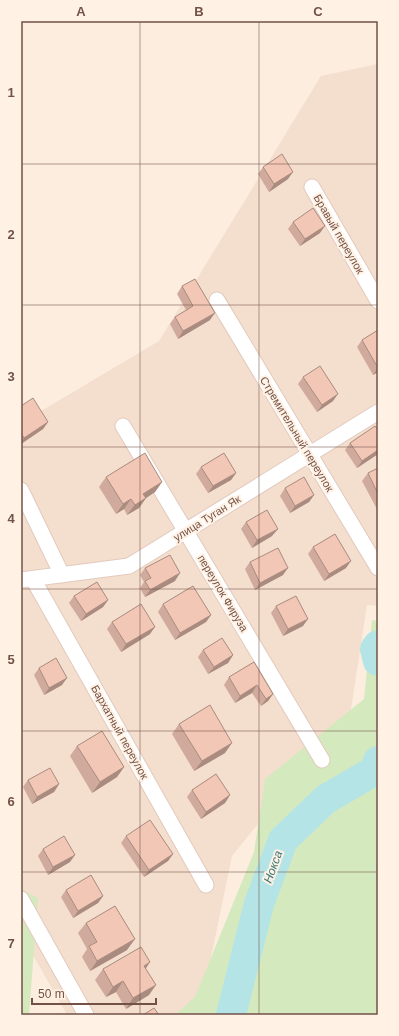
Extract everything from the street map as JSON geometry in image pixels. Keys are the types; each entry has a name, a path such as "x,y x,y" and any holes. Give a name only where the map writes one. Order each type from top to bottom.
{"street":[{"name":"Бравый переулок","path":"312,187 378,301"},
{"name":"Стремительный переулок","path":"216,300 378,568"},
{"name":"улица Туган Як","path":"27,580 129,566 378,412"},
{"name":"переулок Фируза","path":"123,426 322,760"},
{"path":"21,490 62,575"},
{"name":"Бархатный переулок","path":"27,580 206,885"},
{"path":"21,899 86,1015"}],"shaded area":[{"path":"378,64 378,606 367,605 351,709 232,856 199,1015 67,1015 21,934 21,423 159,341 321,76"}],"green space":[{"path":"372,620 378,621 378,1015 175,1015 195,997 254,852 265,779 364,699"},
{"path":"21,889 38,898 29,1015 21,1015"}],"building":[{"path":"282,154 293,172 274,184 263,167"},
{"path":"313,208 325,226 305,239 293,222"},
{"path":"195,279 215,313 183,331 175,317 193,306 182,286"},
{"path":"378,330 378,368 362,340"},
{"path":"320,366 338,394 322,405 303,377"},
{"path":"33,398 48,422 24,438 21,433 21,406"},
{"path":"375,426 378,430 378,450 362,461 350,443"},
{"path":"145,453 162,482 143,494 146,498 135,505 131,499 123,504 106,477"},
{"path":"224,453 236,473 213,486 201,467"},
{"path":"378,468 378,494 368,473"},
{"path":"304,477 314,495 295,506 285,488"},
{"path":"267,510 278,529 257,540 246,522"},
{"path":"335,534 351,561 329,574 313,547"},
{"path":"278,548 288,568 260,583 250,562"},
{"path":"170,555 180,573 150,590 145,581 151,578 145,568"},
{"path":"97,582 108,600 86,614 74,596"},
{"path":"193,586 211,615 180,633 163,604"},
{"path":"296,596 308,619 288,629 276,606"},
{"path":"141,604 155,627 126,644 112,622"},
{"path":"222,638 233,655 214,667 203,650"},
{"path":"56,658 67,678 49,688 39,668"},
{"path":"254,662 273,694 266,699 257,685 240,696 229,677"},
{"path":"210,705 232,743 202,761 179,724"},
{"path":"102,731 124,767 100,782 77,746"},
{"path":"50,768 59,784 37,797 28,780"},
{"path":"216,774 230,795 206,812 192,790"},
{"path":"150,820 173,854 149,870 126,836"},
{"path":"64,836 75,855 53,867 43,849"},
{"path":"91,875 103,896 78,911 66,890"},
{"path":"115,906 135,939 97,961 89,946 97,942 86,923"},
{"path":"141,947 150,962 144,966 156,985 133,998 123,981 113,987 103,969"},
{"path":"154,1008 159,1015 143,1015"}],"waterway":[{"name":"Нокса","path":"378,645 375,649 378,661"},
{"name":"Нокса","path":"231,1015 259,904 283,840 326,799 374,771 378,761"}]}
